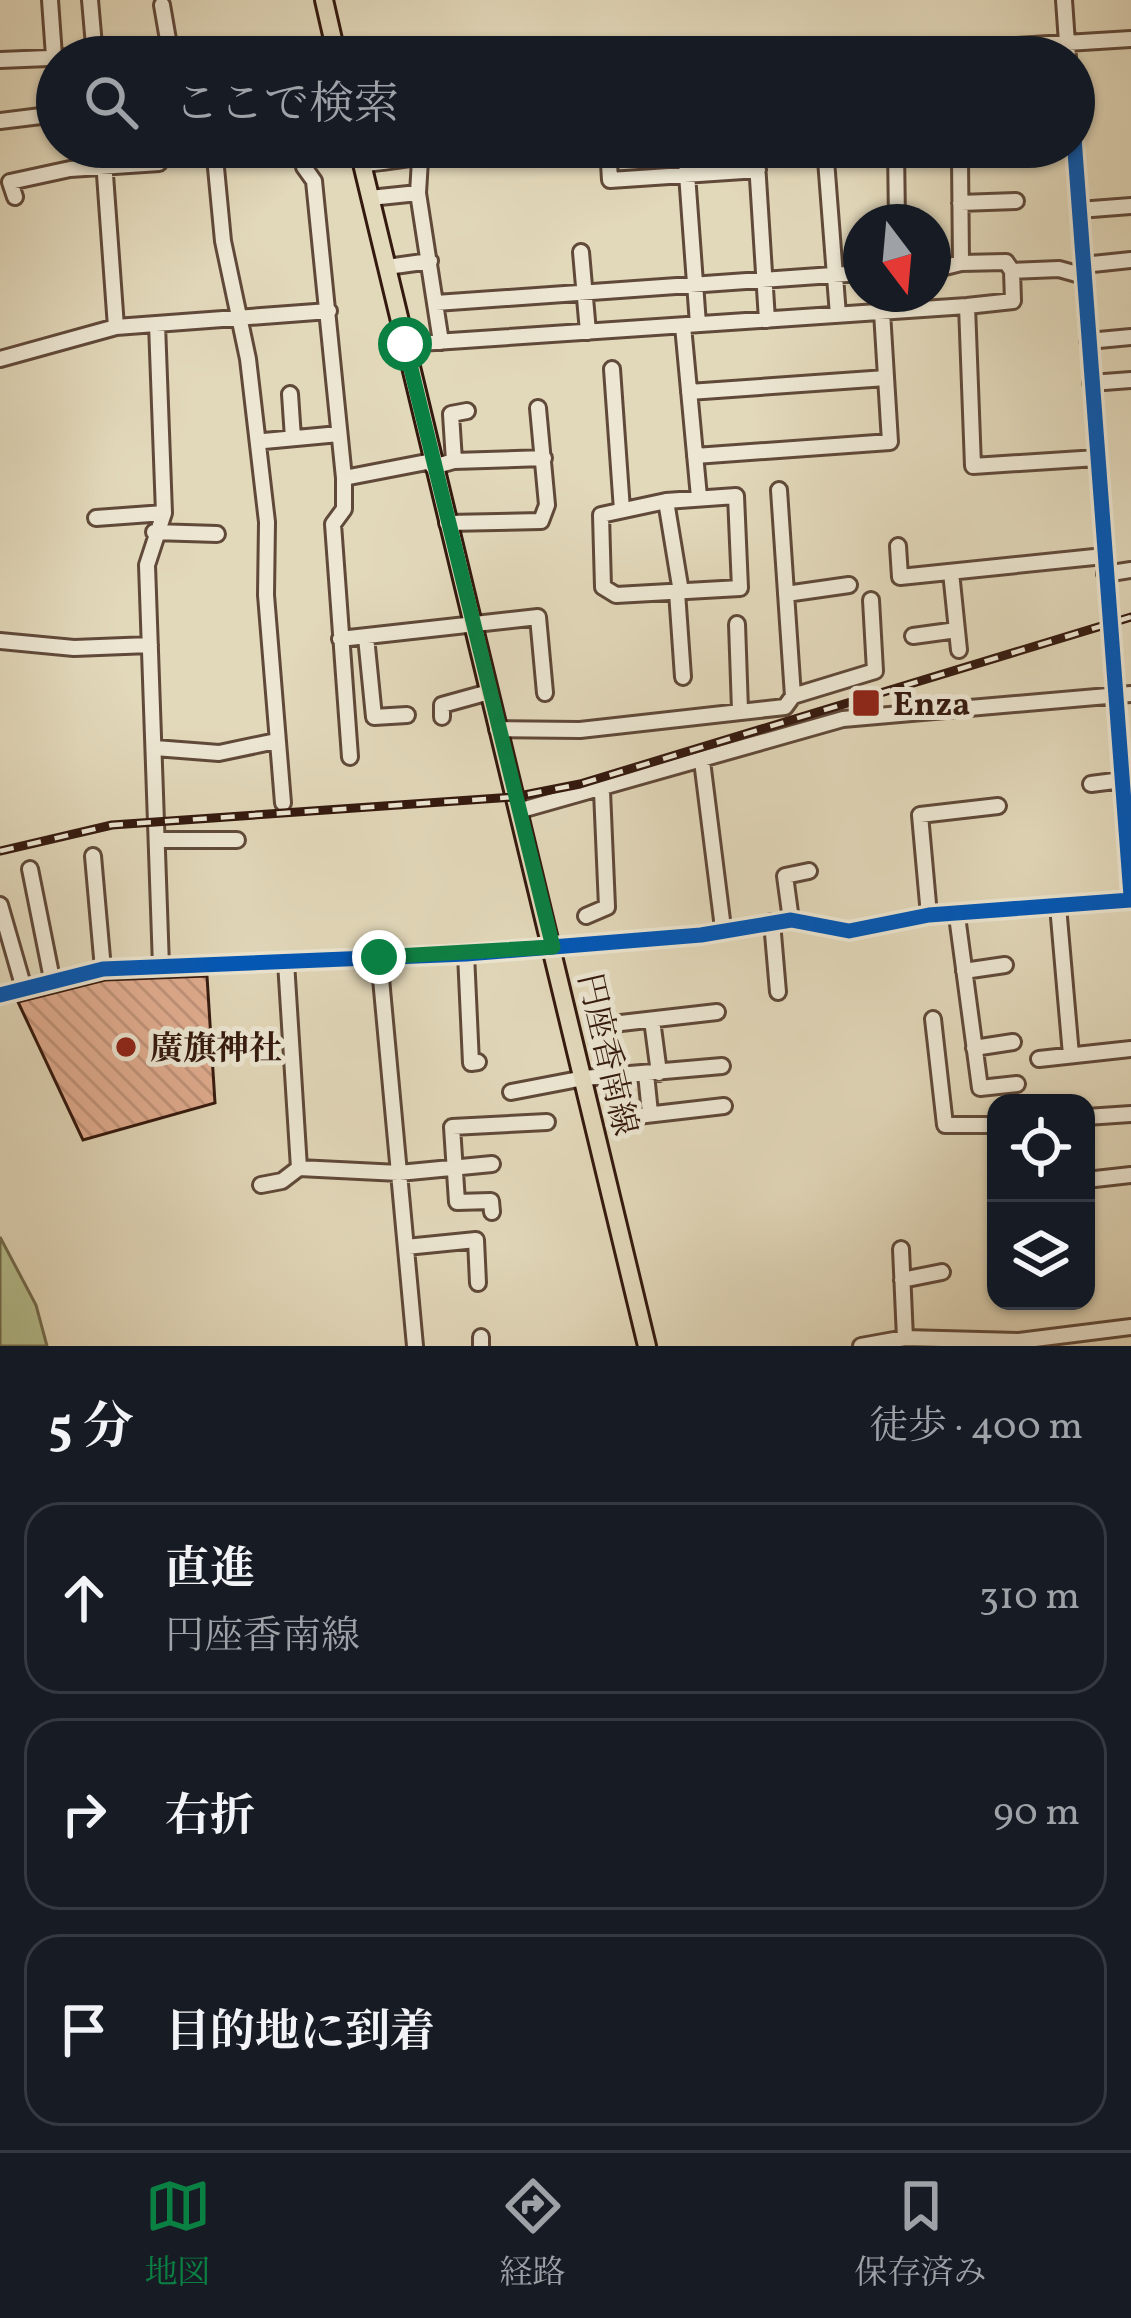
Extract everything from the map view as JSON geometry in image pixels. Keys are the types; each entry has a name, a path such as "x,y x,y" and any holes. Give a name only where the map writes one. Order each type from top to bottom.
{"main road":[{"path":"324,0 332,36"},
{"name":"円座香南線","path":"363,168 647,1346"}],"street":[{"path":"50,0 53,36"},
{"path":"90,0 93,36"},
{"path":"1064,0 1067,36"},
{"path":"162,4 167,36"},
{"path":"1095,45 1131,39"},
{"path":"0,60 36,57"},
{"path":"0,121 36,116"},
{"path":"15,197 10,182 98,168"},
{"path":"104,168 116,327"},
{"path":"216,168 267,522 276,741 284,803"},
{"path":"305,168 314,181 344,478 344,509 333,524 350,757"},
{"path":"420,168 418,193 441,342"},
{"path":"609,168 610,180 758,170 767,320"},
{"path":"686,168 695,285 689,392 699,497"},
{"path":"827,168 838,315"},
{"path":"896,168 897,204"},
{"path":"960,168 962,263"},
{"path":"0,995 23,985 103,969 466,954 791,920 849,931 928,915 1131,897 1122,780 1124,695 1105,574 1076,168"},
{"path":"370,198 418,193"},
{"path":"960,203 1016,201"},
{"path":"1079,211 1131,206"},
{"path":"581,252 588,332"},
{"path":"1012,271 1084,271 1131,260"},
{"path":"387,267 430,262"},
{"path":"951,266 1006,262 1012,271 1013,302 951,307"},
{"path":"436,303 843,274"},
{"path":"967,306 973,466 1097,458"},
{"path":"0,358 116,327 329,311"},
{"path":"405,344 882,312 890,442 695,456"},
{"path":"157,324 164,513 154,532 147,566 161,966"},
{"path":"1088,341 1131,337"},
{"path":"612,369 622,510"},
{"path":"689,392 886,378"},
{"path":"1091,383 1131,380"},
{"path":"290,394 293,438"},
{"path":"447,523 541,521 547,505 538,408"},
{"path":"454,461 452,414 466,411"},
{"path":"264,441 340,434"},
{"path":"344,478 454,461 544,458"},
{"path":"779,490 794,696"},
{"path":"736,496 740,588 616,595 603,587 601,515 666,501 736,496"},
{"path":"666,501 679,592 683,677"},
{"path":"97,518 164,513"},
{"path":"154,532 217,534"},
{"path":"898,546 900,577 1104,556"},
{"path":"1105,574 1131,570"},
{"path":"951,572 958,650"},
{"path":"786,594 849,585"},
{"path":"497,729 580,730 785,707 794,696 875,671 871,601"},
{"path":"340,639 538,617 545,693"},
{"path":"737,624 740,710"},
{"path":"913,636 957,630"},
{"path":"366,637 374,717 406,715"},
{"path":"0,641 74,648 149,645"},
{"path":"442,717 442,705 489,692"},
{"path":"518,812 842,719 1124,695"},
{"path":"154,748 220,753 276,741"},
{"path":"702,761 723,928"},
{"path":"1091,784 1122,780"},
{"path":"586,916 607,908 602,790"},
{"path":"928,915 920,814 998,806"},
{"path":"159,841 237,840"},
{"path":"93,856 103,969"},
{"path":"30,869 52,979"},
{"path":"791,920 785,876 809,872"},
{"path":"0,905 23,985"},
{"path":"1058,907 1071,1055"},
{"path":"957,916 980,1088 1017,1084"},
{"path":"772,922 778,992"},
{"path":"466,954 471,1063 478,1062"},
{"path":"379,957 416,1346"},
{"path":"286,962 298,1168"},
{"path":"964,971 1005,965"},
{"path":"621,1023 717,1012"},
{"path":"933,1019 945,1125 987,1125"},
{"path":"650,1113 652,1020"},
{"path":"974,1048 1013,1042"},
{"path":"1040,1059 1131,1049"},
{"path":"522,1121 517,1091 584,1078 722,1066"},
{"path":"620,1118 724,1106"},
{"path":"1095,1116 1131,1114"},
{"path":"492,1212 491,1201 458,1202 452,1127 547,1122"},
{"path":"261,1185 282,1181 298,1168 399,1173 492,1164"},
{"path":"1095,1179 1131,1175"},
{"path":"406,1247 476,1240 478,1283"},
{"path":"901,1249 905,1338"},
{"path":"902,1280 942,1272"},
{"path":"861,1346 905,1338 956,1344 1020,1343 1131,1327"}],"green space":[{"path":"0,1237 36,1305 47,1346 0,1346"}],"building":[{"name":"廣旗神社","path":"207,976 215,1103 83,1140 18,1002 105,980"}],"railway":[{"path":"0,851 112,825 514,797 580,784 1131,617"}],"cycle path":[{"path":"1076,168 1131,896"},
{"path":"0,995 103,969 466,954 701,935 791,920 849,931 929,915 1131,900"}],"place":[{"name":"Enza","path":"866,703"},
{"name":"廣旗神社","path":"126,1047"}],"route":[{"path":"379,957 553,947 405,344"}]}
